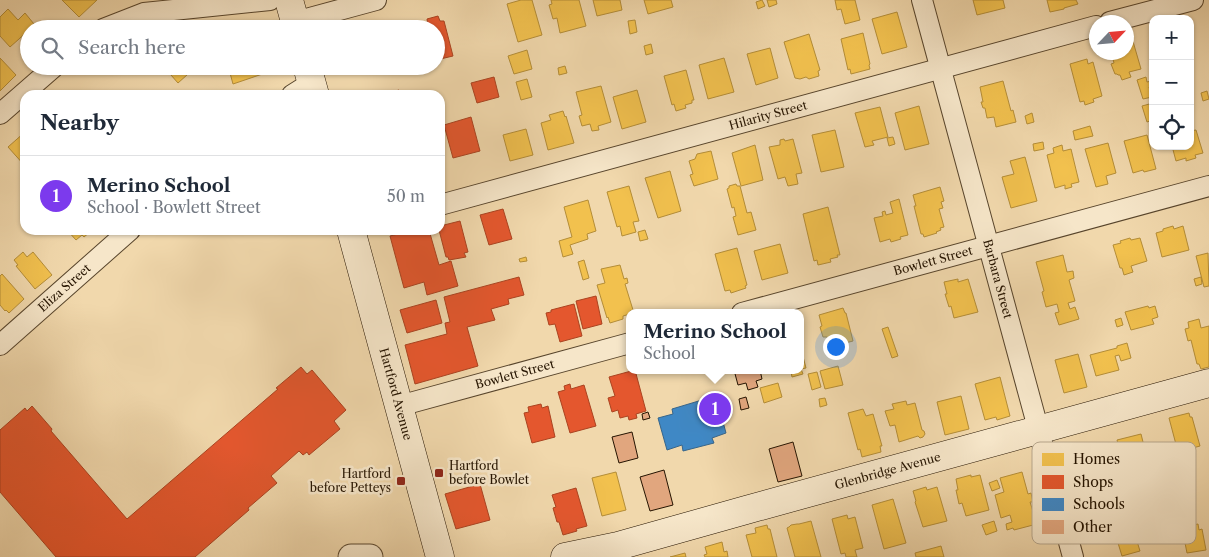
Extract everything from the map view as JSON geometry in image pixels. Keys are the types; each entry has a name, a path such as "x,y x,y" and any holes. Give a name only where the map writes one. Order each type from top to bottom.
{"main road":[{"name":"Hartford Avenue","path":"352,235 440,557"},
{"name":"Glenbridge Avenue","path":"565,557 618,546 1209,383"}],"street":[{"path":"117,20 138,6 270,0"},
{"path":"293,17 376,0"},
{"name":"Barbara Street","path":"922,0 1042,442"},
{"path":"1134,16 1193,0"},
{"name":"Hilarity Street","path":"445,204 1089,28"},
{"path":"28,90 45,75"},
{"path":"0,114 20,97"},
{"name":"Bowlett Street","path":"757,309 1209,186"},
{"name":"Eliza Street","path":"0,345 124,235"},
{"name":"Bowlett Street","path":"399,406 626,344"},
{"name":"Barbara Street","path":"1070,544 1073,557"},
{"path":"350,557 370,557"}],"building: Homes":[{"path":"62,0 97,0 79,17"},
{"path":"521,0 532,0 542,35 518,42 507,4"},
{"path":"551,0 579,0 586,26 560,33 557,18 553,19 549,5 552,4"},
{"path":"593,0 620,0 622,10 597,16"},
{"path":"644,0 671,0 673,7 648,14"},
{"path":"762,0 765,6 758,9 756,2"},
{"path":"767,0 776,0 777,4 769,7"},
{"path":"835,0 855,0 860,20 845,24 841,9 837,10"},
{"path":"973,0 1003,0 1005,8 977,15"},
{"path":"1047,0 1076,0 1078,4 1050,12"},
{"path":"8,9 18,20 25,13 31,20 20,20 20,38 10,47 0,36 0,17"},
{"path":"897,12 907,47 882,54 872,19"},
{"path":"635,20 637,32 630,34 628,21"},
{"path":"863,33 870,69 851,74 850,69 848,70 841,39"},
{"path":"809,34 820,70 818,71 819,76 809,79 806,77 795,78 784,42"},
{"path":"651,44 653,53 646,55 644,46"},
{"path":"1134,45 1141,69 1129,72 1131,77 1122,80 1120,75 1115,74 1111,64 1114,63 1113,60 1134,60"},
{"path":"770,48 778,78 756,85 747,54"},
{"path":"527,50 532,69 514,74 508,56"},
{"path":"0,58 16,75 0,91"},
{"path":"724,58 734,92 708,99 699,65"},
{"path":"1087,59 1088,64 1093,62 1102,96 1093,99 1094,102 1085,105 1084,101 1080,102 1070,64"},
{"path":"565,66 567,73 559,75 558,68"},
{"path":"686,70 694,100 692,100 692,103 685,105 686,108 676,111 674,104 672,105 664,76"},
{"path":"171,75 187,75 178,83"},
{"path":"231,75 259,75 233,84"},
{"path":"1146,77 1147,82 1149,82 1149,98 1143,99 1137,80"},
{"path":"527,79 532,97 521,100 516,82"},
{"path":"1003,81 1016,122 996,127 994,117 987,118 985,108 983,108 980,87"},
{"path":"601,86 611,122 598,126 599,130 592,131 590,124 582,126 579,116 582,115 576,92"},
{"path":"637,90 646,122 622,129 613,97"},
{"path":"1207,91 1209,99 1203,101 1201,93"},
{"path":"1149,104 1149,121 1147,122 1142,106"},
{"path":"919,106 929,144 905,150 895,113"},
{"path":"880,107 888,137 872,141 874,145 865,147 855,113"},
{"path":"563,111 574,143 548,150 541,123 551,120 549,115"},
{"path":"1032,113 1034,122 1027,124 1025,116"},
{"path":"1090,126 1093,136 1075,140 1073,131"},
{"path":"526,129 533,155 510,161 503,135"},
{"path":"835,130 844,167 821,172 812,135"},
{"path":"1194,130 1196,130 1203,153 1195,155 1196,158 1186,161 1186,158 1176,161 1173,150 1194,150"},
{"path":"1147,135 1149,150 1151,150 1156,169 1133,173 1124,141"},
{"path":"20,136 20,160 8,147"},
{"path":"893,137 895,144 889,146 887,138"},
{"path":"784,139 785,141 793,139 802,173 796,174 798,184 788,186 785,177 778,179 769,147 780,145 780,140"},
{"path":"1043,142 1044,149 1034,151 1033,144"},
{"path":"1108,143 1116,173 1106,176 1108,184 1096,187 1085,149"},
{"path":"755,145 763,180 741,186 732,153"},
{"path":"1062,145 1063,151 1071,149 1079,182 1071,184 1072,187 1065,189 1065,185 1055,188 1047,155 1054,153 1053,148"},
{"path":"711,151 718,179 694,186 690,175 693,174 689,161 695,159 697,154"},
{"path":"1025,157 1037,201 1011,208 1002,177 1014,174 1010,161"},
{"path":"670,171 681,211 658,218 645,178"},
{"path":"736,184 740,186 747,213 751,212 756,230 738,235 733,217 736,216 734,207 732,208 727,189 729,186"},
{"path":"629,186 639,221 633,222 636,232 622,236 620,226 617,227 607,192"},
{"path":"940,187 944,201 941,202 943,208 939,209 944,227 940,228 941,230 937,233 924,237 921,234 913,195"},
{"path":"899,199 908,235 891,242 890,239 880,242 874,218 883,216 882,212 885,211 886,215 893,213 890,202"},
{"path":"588,200 596,231 587,234 588,239 570,245 573,254 563,257 559,241 572,237 564,207"},
{"path":"828,207 840,255 830,259 831,262 818,265 817,260 814,261 803,214"},
{"path":"1173,226 1174,229 1183,226 1189,250 1162,257 1156,233"},
{"path":"645,230 648,239 640,241 638,232"},
{"path":"72,235 82,235 76,240"},
{"path":"1130,238 1131,240 1140,238 1147,261 1131,266 1133,272 1124,275 1113,245"},
{"path":"780,244 788,273 762,280 754,251"},
{"path":"737,248 747,285 745,286 746,288 731,293 730,290 725,291 715,254"},
{"path":"23,252 27,257 33,252 52,275 35,289 16,266 18,265 14,260"},
{"path":"1208,253 1209,286 1204,287 1196,256"},
{"path":"1063,255 1067,272 1073,271 1074,278 1069,280 1075,301 1068,303 1070,309 1075,307 1079,319 1059,325 1055,313 1059,312 1057,304 1046,307 1042,292 1044,291 1036,262"},
{"path":"526,257 527,261 520,262 519,259"},
{"path":"584,260 589,278 583,280 578,262"},
{"path":"620,265 624,279 627,278 628,283 625,284 633,309 626,309 626,315 623,316 623,319 610,323 597,285 605,283 601,269"},
{"path":"2,274 24,299 9,313 0,305 0,276"},
{"path":"1201,277 1202,284 1196,286 1194,279"},
{"path":"958,279 958,282 968,279 978,312 954,318 945,294 947,294 944,282"},
{"path":"1148,306 1149,308 1155,306 1158,317 1152,319 1154,324 1131,330 1125,312"},
{"path":"843,308 853,341 830,347 827,337 823,337 819,315"},
{"path":"1121,318 1123,325 1117,327 1115,320"},
{"path":"1199,319 1201,328 1209,326 1209,367 1201,369 1199,364 1197,364 1191,340 1188,341 1185,329 1189,328 1188,322"},
{"path":"888,327 898,356 892,358 882,329"},
{"path":"1127,343 1131,358 1121,361 1119,355 1115,356 1119,370 1096,376 1090,355 1117,348 1117,346"},
{"path":"1078,354 1087,387 1064,393 1055,360"},
{"path":"838,366 843,385 825,389 820,371"},
{"path":"817,372 821,387 812,390 808,374"},
{"path":"791,374 803,374 792,377"},
{"path":"1000,377 1010,416 997,420 996,417 985,420 975,384"},
{"path":"778,383 782,397 764,403 760,388"},
{"path":"961,396 969,429 945,435 937,402"},
{"path":"825,398 827,405 820,407 819,399"},
{"path":"906,401 907,405 915,403 922,430 925,434 920,438 918,436 899,442 895,425 890,426 885,411 894,409 892,404"},
{"path":"863,409 866,416 873,414 882,446 880,446 881,452 862,457 860,449 858,450 848,413"},
{"path":"1189,413 1190,417 1192,417 1200,446 1196,447 1196,442 1175,442 1169,418"},
{"path":"1141,434 1143,442 1118,442 1117,440"},
{"path":"616,472 626,510 602,516 592,478"},
{"path":"1022,472 1028,494 1031,493 1032,498 1032,502 1030,502 1032,525 1007,530 1006,524 1012,522 1010,515 1001,518 995,495 1004,492 1000,478"},
{"path":"971,475 971,477 980,475 989,510 966,516 962,503 959,504 956,479"},
{"path":"997,480 1000,488 992,491 989,483"},
{"path":"926,487 927,490 937,487 947,521 923,527 913,491"},
{"path":"893,499 906,543 884,549 872,505"},
{"path":"847,515 848,519 855,517 863,548 855,550 857,557 846,557 845,553 841,554 832,519"},
{"path":"811,521 821,557 795,557 787,528 791,525"},
{"path":"994,521 997,531 986,535 982,525"},
{"path":"1196,524 1198,524 1199,530 1202,529 1206,550 1187,553 1185,544 1196,544"},
{"path":"767,525 768,529 770,529 777,557 752,557 746,535 756,533 755,528"},
{"path":"722,542 724,552 727,551 728,557 705,557 704,555 707,554 705,547"},
{"path":"1118,544 1138,544 1140,551 1122,556"},
{"path":"941,546 944,557 916,557 915,553"},
{"path":"685,553 686,557 670,557"}],"building: Shops":[{"path":"438,16 440,20 427,20"},
{"path":"445,25 453,56 445,58"},
{"path":"494,77 499,97 477,103 471,83"},
{"path":"471,117 480,151 453,158 445,125"},
{"path":"503,209 512,239 489,245 480,215"},
{"path":"460,221 468,252 464,253 466,257 449,260 446,257 440,235 445,235 445,225"},
{"path":"430,235 439,265 451,261 458,286 427,295 424,282 404,288 390,236"},
{"path":"519,277 524,295 508,299 509,304 491,309 495,320 467,327 478,366 415,384 405,345 447,334 445,323 450,322 444,297"},
{"path":"596,296 602,324 583,329 576,301"},
{"path":"436,300 442,323 407,333 400,310"},
{"path":"574,304 582,336 560,342 555,324 549,325 546,313"},
{"path":"301,367 307,374 312,370 346,410 334,421 340,429 309,455 307,452 303,455 299,451 271,476 277,483 195,557 56,557 0,492 0,430 25,408 27,411 32,406 52,429 51,431 127,519"},
{"path":"626,372 626,374 636,374 646,411 636,414 637,418 629,420 628,416 620,418 618,410 612,412 608,398 615,396 609,377"},
{"path":"570,384 571,389 584,385 596,426 570,433 558,392 565,390 564,386"},
{"path":"541,404 542,408 548,406 555,437 532,443 524,413 529,412 528,407"},
{"path":"480,484 490,520 456,529 445,494"},
{"path":"576,488 587,526 563,535 553,508 556,507 552,495"}],"building: Schools":[{"path":"702,400 704,407 718,403 726,433 712,438 714,443 683,451 682,445 667,450 658,418 673,414 672,409"}],"building: Other":[{"path":"735,374 761,374 762,379 756,381 758,387 748,390 746,383 738,385"},
{"path":"746,397 749,408 741,410 739,399"},
{"path":"648,412 650,418 643,420 642,414"},
{"path":"632,432 638,458 619,463 612,437"},
{"path":"793,442 802,476 778,482 769,449"},
{"path":"664,470 673,505 650,511 640,477"}],"place":[{"name":"Merino School","path":"715,409"},
{"name":"Hartford before Bowlet","path":"439,473"},
{"name":"Hartford before Petteys","path":"401,481"}]}
